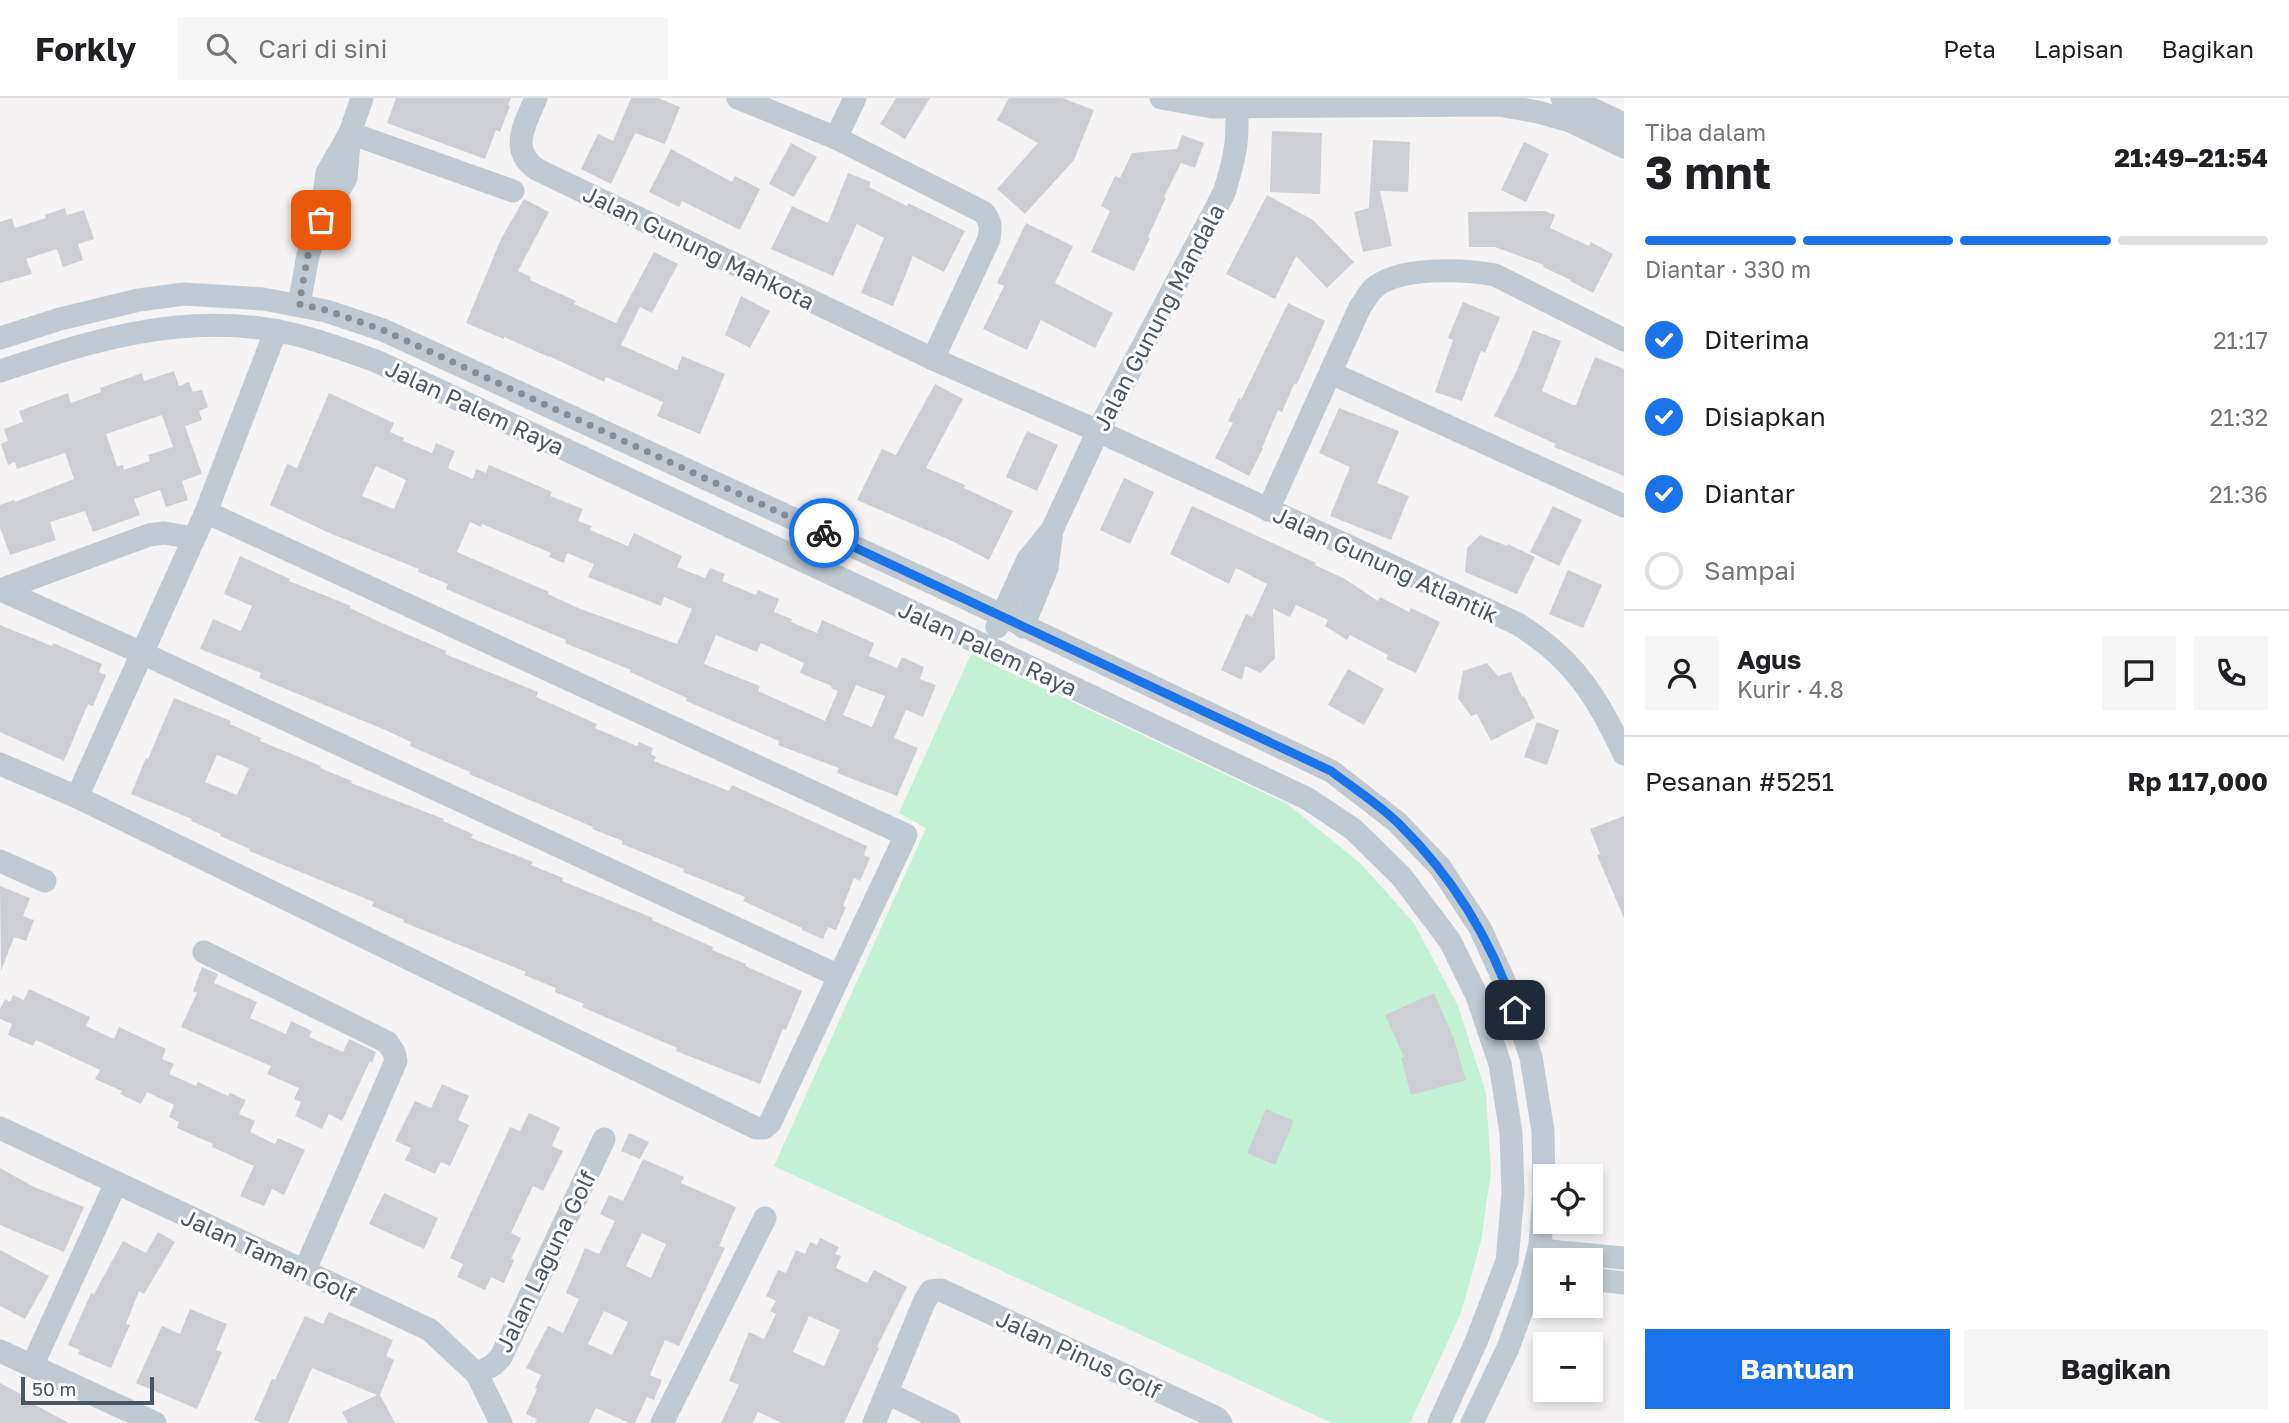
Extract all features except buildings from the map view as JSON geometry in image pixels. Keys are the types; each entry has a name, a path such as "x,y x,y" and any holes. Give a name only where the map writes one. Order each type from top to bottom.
{"street":[{"path":"299,304 308,255 321,220 346,178 350,133 362,98"},
{"name":"Jalan Gunung Mahkota","path":"536,98 522,136 523,155 530,165 933,359 1098,431"},
{"path":"738,98 836,138 983,212 989,220 989,239 933,359"},
{"path":"836,138 855,98"},
{"path":"1161,98 1212,107 1236,102 1499,105 1570,121 1624,147"},
{"path":"1562,98 1577,102 1624,124"},
{"name":"Jalan Gunung Mandala","path":"996,650 994,633 1028,559 1052,530 1098,431 1224,193 1235,158 1238,134 1236,102"},
{"path":"350,133 513,191"},
{"path":"1268,510 1360,307 1373,289 1390,278 1423,273 1473,271 1495,275 1624,340"},
{"name":"Jalan Palem Raya","path":"0,338 61,319 150,298 184,295 262,299 326,310 383,330 963,597 1331,771 1397,822 1440,867 1480,928 1507,987 1531,1057 1543,1131 1544,1193 1540,1248"},
{"name":"Jalan Palem Raya","path":"0,371 69,348 141,330 187,325 276,330 322,341 376,361 996,650 1308,799 1353,829 1401,876 1450,941 1477,996 1500,1064 1511,1133 1513,1193 1507,1261 1476,1342 1439,1423"},
{"path":"77,797 206,512 276,330"},
{"path":"1331,373 1624,506"},
{"name":"Jalan Gunung Atlantik","path":"1098,431 1518,624 1555,651 1584,683 1605,714 1624,754"},
{"path":"0,764 77,797 756,1128 764,1129 770,1123 906,835 206,512"},
{"name":"Jalan Gunung Mandala","path":"1023,627 1047,568 1052,530"},
{"path":"1,590 149,535 164,533 194,538"},
{"path":"1,590 839,976"},
{"path":"950,629 963,625 967,620 968,607 963,597"},
{"path":"0,861 45,881"},
{"path":"204,952 387,1042 394,1052 396,1061 304,1272"},
{"name":"Jalan Taman Golf","path":"0,1128 430,1331 477,1374 501,1423"},
{"name":"Jalan Laguna Golf","path":"477,1374 501,1357 604,1139"},
{"path":"32,1366 116,1183"},
{"path":"662,1423 765,1218"},
{"path":"1511,1224 1518,1231 1532,1230 1541,1236 1550,1251 1617,1258 1608,1281"},
{"path":"1507,1261 1541,1236"},
{"name":"Jalan Pinus Golf","path":"887,1393 925,1300 931,1291 941,1290 1219,1420"},
{"name":"Jalan Palem Raya","path":"1472,1423 1533,1296"},
{"path":"0,1351 155,1423"},
{"path":"874,1423 887,1393 949,1423"}],"green space":[{"path":"971,654 1286,803 1360,863 1414,923 1458,1006 1486,1093 1491,1172 1481,1241 1461,1313 1410,1423 1332,1423 774,1166 926,828 899,813"}],"way so far":[{"path":"321,220 308,255 299,304 326,310 383,330 824,533"}],"route":[{"path":"824,533 1331,771 1397,822 1440,867 1480,928 1515,1010"}]}
